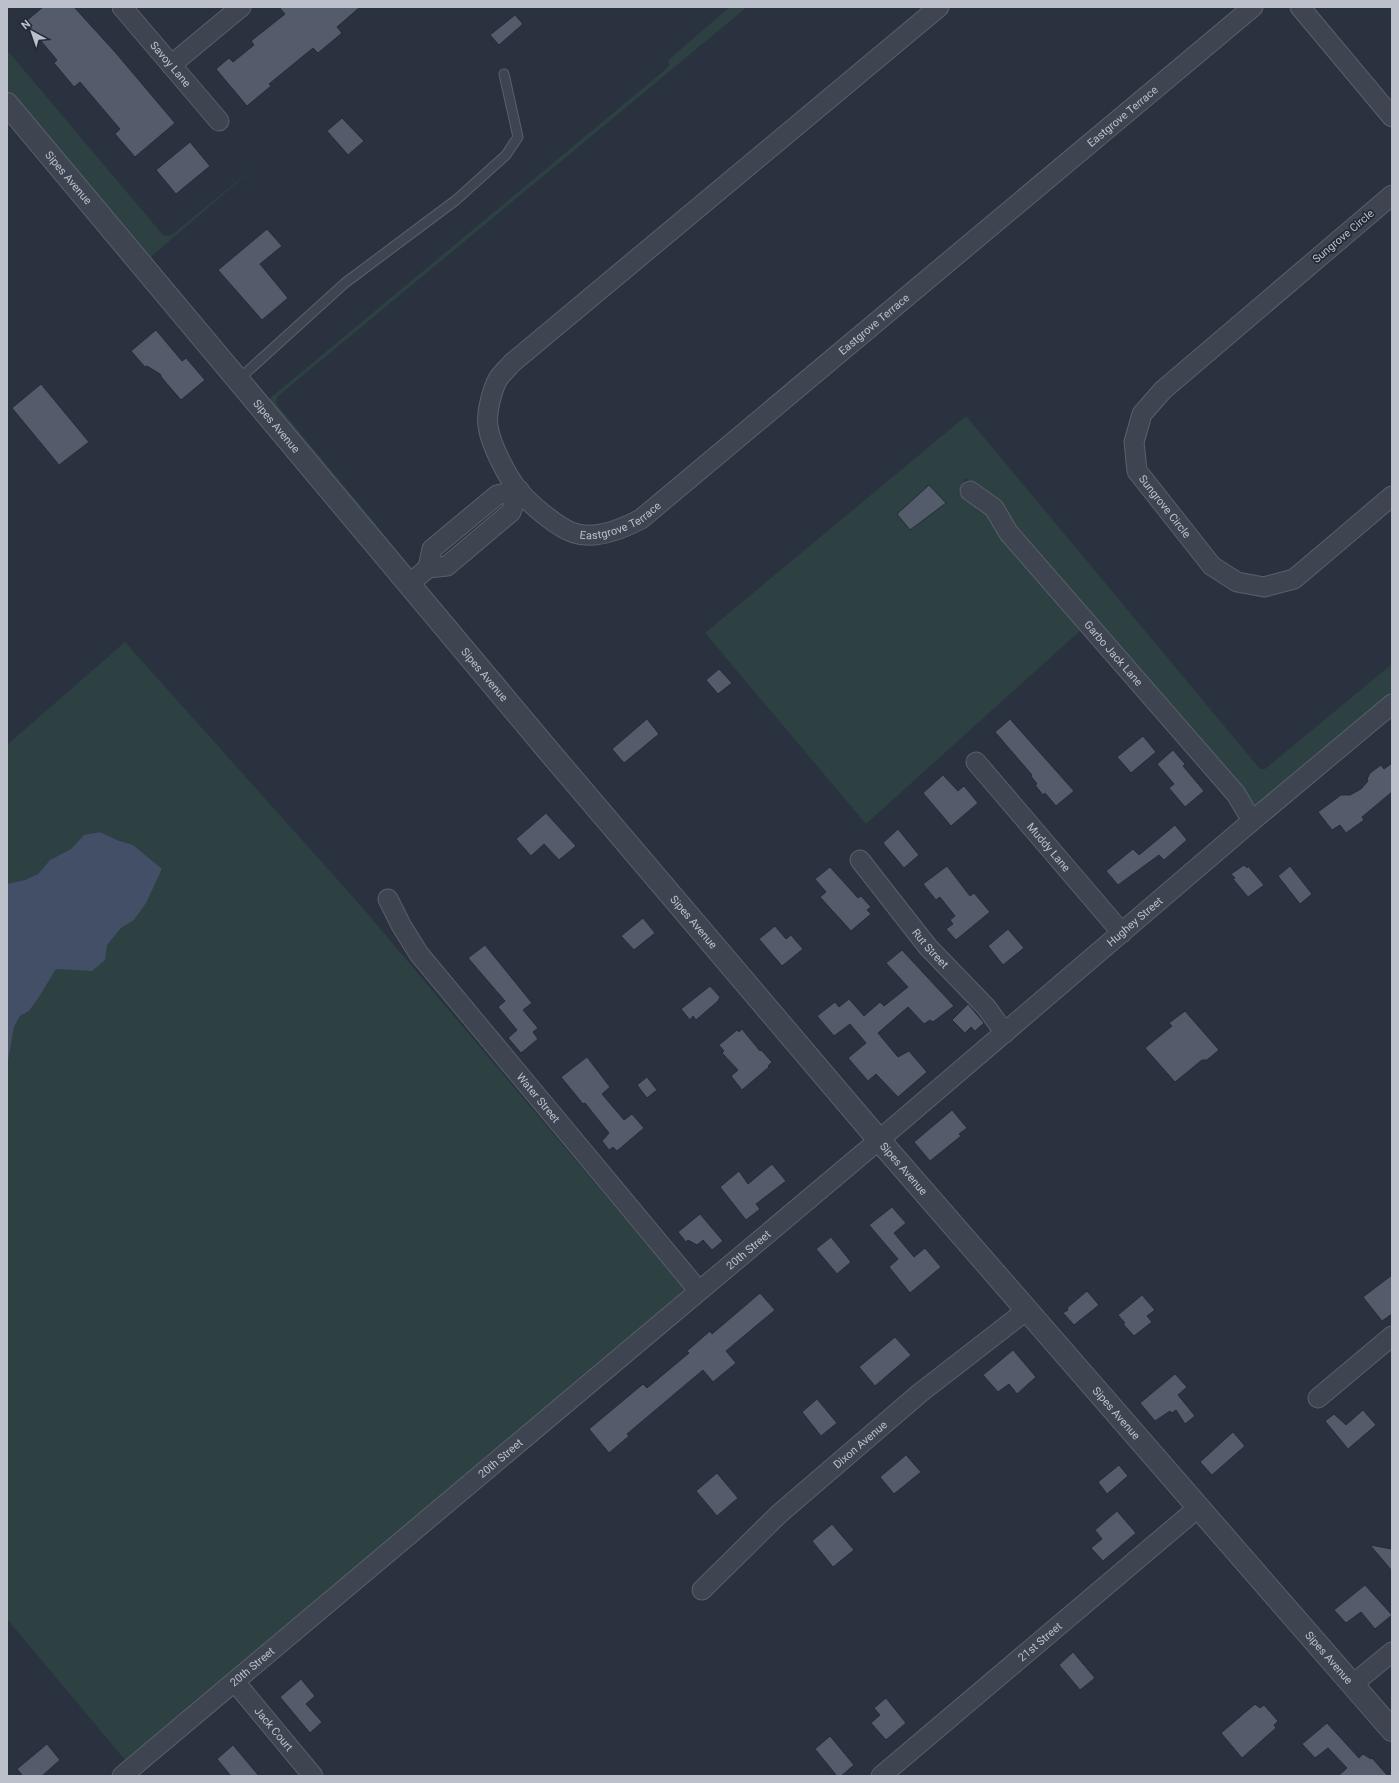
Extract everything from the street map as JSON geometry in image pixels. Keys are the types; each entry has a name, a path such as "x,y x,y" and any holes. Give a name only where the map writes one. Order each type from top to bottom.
{"street":[{"name":"Savoy Lane","path":"122,7 219,121"},
{"path":"171,65 241,7"},
{"name":"Eastgrove Terrace","path":"939,7 508,368 498,378 490,400 488,426 498,458 519,490 556,524 574,534 596,535 620,530 640,519 1253,7"},
{"path":"1300,7 1392,117"},
{"name":"Sipes Avenue","path":"7,104 409,584 879,1140 1392,1730"},
{"name":"Sungrove Circle","path":"1392,195 1163,390 1142,414 1134,442 1137,471 1212,566 1237,582 1264,587 1294,579 1392,496"},
{"path":"428,568 432,549 497,495 519,490"},
{"path":"409,584 428,568 447,566 511,512 519,490"},
{"name":"Garbo Jack Lane","path":"970,491 994,508 1008,532 1236,794 1252,821"},
{"path":"458,528 472,545"},
{"name":"Hughey Street","path":"879,1140 1252,821 1392,704"},
{"name":"Muddy Lane","path":"976,762 1122,933"},
{"name":"Rut Street","path":"860,860 928,947 986,1007 1005,1033"},
{"name":"Water Street","path":"388,899 401,925 419,954 699,1291"},
{"name":"20th Street","path":"122,1776 879,1140"},
{"name":"Dixon Avenue","path":"702,1590 785,1509 920,1393 1027,1310"},
{"path":"1318,1398 1392,1336"},
{"name":"21st Street","path":"881,1776 1199,1507"},
{"path":"1353,1684 1392,1652"},
{"name":"Jack Court","path":"235,1682 313,1776"}],"lane":[{"path":"238,380 345,283 456,200 506,155 518,137 504,74"}],"shaded area":[{"path":"730,7 747,7 277,397 276,402 278,406 403,557 268,400 666,69 669,65 668,60"},
{"path":"7,50 163,235 172,235 261,162 154,254 151,258 152,264 7,91"},
{"path":"966,416 1260,769 1265,769 1392,664 1392,692 1254,808 1015,527 998,501 966,478 958,492 988,514 1082,629 866,824 705,633"},
{"path":"125,642 361,906 685,1290 126,1761 7,1619 7,1067 14,1027 20,1016 29,1011 39,997 56,968 92,971 107,945 121,928 134,920 162,870 133,845 117,840 100,832 84,835 71,849 50,860 38,874 25,880 7,884 7,745"}],"water":[{"path":"100,832 117,840 133,845 162,869 146,903 134,920 121,928 107,945 105,960 92,971 56,969 29,1011 20,1016 14,1027 7,1067 7,884 25,880 38,874 50,860 71,849 84,835"}],"building":[{"path":"43,7 74,7 115,52 175,123 135,157 115,134 120,129 80,82 74,87 54,63 57,60 25,22"},
{"path":"279,7 360,7 337,27 342,33 318,53 313,48 269,84 271,86 247,106 216,69 229,58 233,62 254,45 251,41 285,14"},
{"path":"515,15 523,24 499,45 490,35"},
{"path":"342,118 364,141 348,155 327,131"},
{"path":"190,142 210,166 176,194 156,170"},
{"path":"267,229 282,246 260,264 288,298 262,320 218,270"},
{"path":"156,330 182,361 186,358 205,380 181,400 160,374 147,366 145,367 131,351"},
{"path":"41,384 89,442 59,465 12,408"},
{"path":"929,485 946,503 910,530 897,514"},
{"path":"719,669 732,683 718,694 706,680"},
{"path":"647,719 659,734 624,763 612,749"},
{"path":"1010,719 1074,791 1056,806 1045,793 1043,795 1035,785 1037,784 1031,776 1032,775 995,732"},
{"path":"1143,736 1156,752 1131,773 1117,757"},
{"path":"1173,750 1185,764 1183,766 1204,791 1185,807 1169,788 1174,784 1157,764"},
{"path":"1392,763 1392,792 1362,817 1364,820 1346,833 1340,825 1332,830 1318,812 1341,795 1350,795 1361,789 1368,781 1367,779 1370,773 1381,765 1384,769"},
{"path":"943,775 958,791 964,786 978,803 951,826 923,793"},
{"path":"546,813 576,846 559,860 544,844 531,856 516,839"},
{"path":"1175,825 1187,840 1164,860 1159,855 1118,885 1106,871 1133,849 1139,855"},
{"path":"898,829 919,855 904,868 883,843"},
{"path":"1244,865 1247,868 1248,866 1264,885 1248,897 1233,879 1235,878 1231,874"},
{"path":"947,866 970,896 974,893 990,912 956,940 946,929 953,924 950,920 955,916 940,897 936,900 923,884"},
{"path":"1290,866 1312,894 1300,904 1278,876"},
{"path":"830,867 858,898 861,896 871,907 867,910 871,914 851,931 820,897 826,892 815,879"},
{"path":"643,918 655,933 634,950 621,936"},
{"path":"775,926 786,939 791,935 803,949 782,966 759,939"},
{"path":"1008,929 1024,948 1003,965 988,946"},
{"path":"485,945 532,1003 523,1010 538,1028 533,1032 538,1039 521,1053 508,1038 517,1030 498,1007 505,1001 468,958"},
{"path":"902,950 954,1006 933,1022 930,1020 924,1024 908,1007 878,1033 898,1057 909,1051 927,1072 898,1097 876,1074 868,1081 848,1058 866,1043 850,1024 834,1036 817,1016 835,1002 839,1007 849,999 864,1016 880,1002 884,1006 908,987 886,963"},
{"path":"710,986 720,997 718,1001 696,1020 693,1016 690,1020 681,1009"},
{"path":"968,1004 984,1023 975,1031 971,1027 965,1033 952,1020"},
{"path":"1185,1011 1219,1050 1207,1060 1202,1060 1175,1082 1145,1048 1172,1026 1169,1023"},
{"path":"742,1029 760,1051 761,1050 772,1062 768,1066 769,1067 742,1090 731,1076 738,1070 722,1053 724,1051 719,1045 737,1030 739,1032"},
{"path":"587,1057 610,1087 602,1094 624,1120 632,1114 644,1128 617,1151 613,1147 609,1150 602,1141 609,1133 585,1103 583,1104 561,1077"},
{"path":"647,1077 657,1090 647,1098 637,1085"},
{"path":"952,1110 967,1128 959,1134 961,1136 930,1161 914,1142"},
{"path":"772,1164 786,1181 756,1204 760,1209 746,1220 720,1187 739,1171 748,1184"},
{"path":"892,1207 906,1223 894,1233 914,1257 925,1248 941,1267 910,1293 889,1267 898,1259 869,1225"},
{"path":"700,1214 723,1241 712,1250 703,1240 697,1245 688,1240 686,1242 678,1232"},
{"path":"831,1237 851,1262 837,1274 816,1249"},
{"path":"1392,1275 1392,1314 1382,1321 1363,1297"},
{"path":"1087,1291 1099,1305 1074,1325 1063,1313"},
{"path":"760,1293 775,1310 726,1351 736,1363 713,1382 703,1370 627,1434 629,1436 609,1453 589,1429 643,1384 647,1388 689,1353 687,1351 710,1331 712,1334"},
{"path":"1142,1295 1155,1310 1147,1316 1152,1322 1134,1336 1123,1324 1125,1323 1118,1315"},
{"path":"895,1337 911,1355 875,1386 859,1367"},
{"path":"1013,1350 1036,1377 1017,1394 1009,1384 998,1392 983,1375"},
{"path":"1175,1374 1187,1387 1178,1395 1195,1416 1185,1424 1176,1410 1172,1413 1170,1411 1155,1421 1140,1403"},
{"path":"817,1399 837,1423 821,1436 802,1412"},
{"path":"1363,1410 1376,1425 1348,1449 1325,1421 1334,1414 1346,1425"},
{"path":"1233,1432 1245,1446 1212,1475 1200,1462"},
{"path":"906,1455 921,1472 894,1494 880,1477"},
{"path":"1119,1465 1128,1476 1107,1494 1098,1482"},
{"path":"717,1473 738,1498 717,1516 696,1491"},
{"path":"1117,1511 1136,1533 1103,1561 1091,1548 1102,1539 1095,1530"},
{"path":"832,1524 854,1550 833,1567 812,1541"},
{"path":"1370,1545 1392,1549 1392,1571"},
{"path":"1365,1585 1392,1615 1375,1629 1361,1612 1346,1623 1334,1610"},
{"path":"1073,1652 1095,1678 1080,1690 1059,1665"},
{"path":"301,1679 315,1696 306,1704 322,1722 310,1733 280,1697"},
{"path":"886,1698 906,1723 886,1740 871,1723 880,1715 874,1708"},
{"path":"1255,1704 1260,1708 1264,1705 1278,1721 1274,1725 1276,1728 1242,1758 1221,1733"},
{"path":"1327,1723 1359,1758 1363,1754 1371,1759 1372,1758 1388,1776 1338,1776 1347,1768 1328,1748 1315,1758 1302,1744"},
{"path":"830,1736 854,1765 841,1776 837,1776 815,1749"},
{"path":"47,1744 60,1760 42,1776 23,1776 17,1769"},
{"path":"233,1745 259,1776 231,1776 217,1759"}]}
